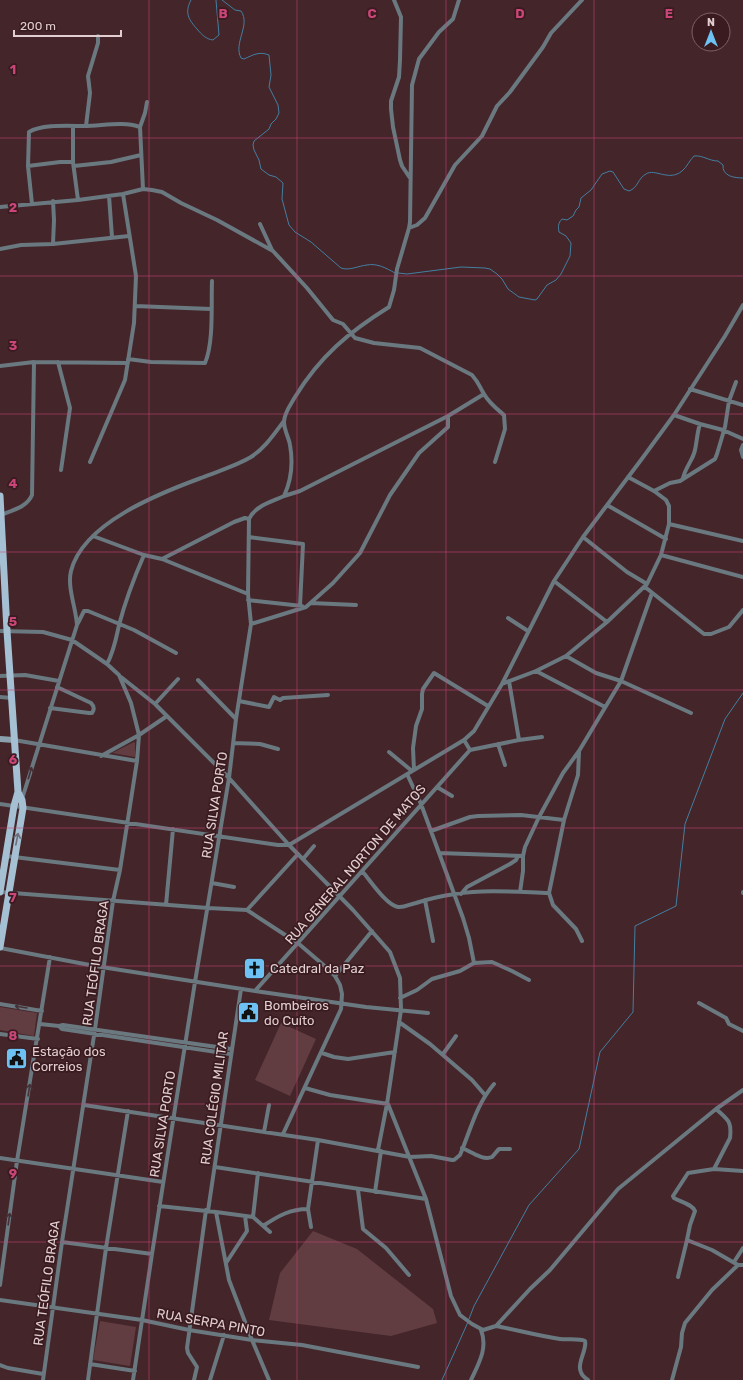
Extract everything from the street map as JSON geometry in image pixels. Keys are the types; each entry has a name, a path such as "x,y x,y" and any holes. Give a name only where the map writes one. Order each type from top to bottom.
{"main road":[{"path":"0,496 3,631 10,675 18,792 22,804 8,893 2,915 0,948"},
{"path":"0,892 14,806 18,792"}],"street":[{"path":"394,0 401,17 399,77 391,101 392,117 402,166 410,178"},
{"path":"77,625 71,582 72,570 78,556 93,536 116,518 150,499 251,457 267,445 284,421 289,408 303,385 334,347 364,323 389,307 397,269 409,228 412,116 410,102 414,76 418,61 426,49 439,32 453,19 459,0"},
{"path":"409,228 418,225 425,218 455,165 482,136 497,106 510,92 543,47 551,33 582,0"},
{"path":"86,126 90,94 88,76 98,43 98,36"},
{"path":"142,189 140,127 147,102"},
{"path":"32,204 28,166 29,132 32,130 49,127 119,125 140,127"},
{"path":"73,126 74,164 78,200"},
{"path":"28,166 60,162 74,164 111,162 141,155"},
{"path":"0,206 78,200 123,194 142,189 152,190 162,192 273,251"},
{"path":"90,462 123,386 133,333 136,276 123,194"},
{"path":"109,196 112,237"},
{"path":"53,201 53,244"},
{"path":"260,224 273,251 307,288 333,320 343,324 350,334 357,339 374,343 417,347 472,376 480,385 484,394 493,406 504,415 505,429 495,462"},
{"path":"0,249 22,245 53,244 129,236"},
{"path":"0,366 34,362 128,361 204,363 207,356 210,333 212,281"},
{"path":"135,306 211,309"},
{"path":"0,804 14,806 22,804 128,823 220,835 278,845 289,845 464,740 474,731 502,684 554,582 583,537 674,415 742,307"},
{"path":"1,515 25,505 29,502 32,495 34,362"},
{"path":"58,362 70,408 62,470"},
{"path":"654,491 670,483 680,481 715,459 718,454 723,430 726,424 729,401 736,382"},
{"path":"690,389 743,405"},
{"path":"162,558 234,522 244,518 249,520 254,511 261,506 300,491 448,416 484,394"},
{"path":"674,415 723,430 743,439"},
{"path":"251,624 306,607 333,583 360,553 390,495 419,453 448,427 448,416"},
{"path":"284,421 291,455 289,482 284,496"},
{"path":"684,478 687,465 695,451 700,424"},
{"path":"743,445 741,450 743,457"},
{"path":"502,684 536,671 566,656 607,622 646,585 662,555 669,524 668,503 654,491 628,477"},
{"path":"607,505 666,539"},
{"name":"RUA SILVA PORTO","path":"133,1380 159,1206 229,778 236,719 251,624 248,600 249,520"},
{"path":"669,524 743,542"},
{"path":"93,536 144,555 162,558 248,594"},
{"path":"583,537 646,585 652,593 704,634 711,634 729,627 743,610"},
{"path":"249,538 303,544 300,606"},
{"path":"107,664 113,652 136,573 144,555"},
{"path":"662,555 743,577"},
{"path":"554,582 607,622"},
{"path":"461,894 467,887 510,864 520,856 563,773 579,751 621,681 652,593"},
{"path":"248,600 306,607"},
{"path":"311,604 356,605"},
{"path":"22,804 38,745 72,640 82,614 86,610 134,630 176,653"},
{"path":"508,618 528,631"},
{"name":"RUA TEÓFILO BRAGA","path":"3,631 43,632 72,640 107,664 119,675 131,703 139,735 137,761 128,823 113,901 43,1380"},
{"path":"566,656 596,673 621,681 690,713"},
{"path":"536,671 606,707"},
{"path":"474,963 469,938 411,772 416,726 422,709 422,694 425,686 434,673 488,706"},
{"path":"119,675 155,704 229,778 289,845 372,931 390,952 395,961 400,978 401,1010 375,1192"},
{"path":"0,676 32,676 59,681"},
{"path":"155,704 178,679"},
{"path":"198,680 236,719"},
{"path":"509,681 519,740"},
{"path":"50,708 89,713 92,713 94,710 91,703 57,687"},
{"path":"239,701 269,707 274,697 280,700 283,698 328,695"},
{"path":"0,697 12,698"},
{"path":"101,756 139,735 167,716"},
{"path":"464,740 470,750 542,737"},
{"path":"0,739 14,740 137,761"},
{"path":"234,743 260,744 278,749"},
{"path":"498,744 505,765"},
{"name":"RUA GENERAL NORTON DE MATOS","path":"255,991 470,750"},
{"path":"579,751 578,775 564,820 549,893 553,905 576,929 582,941"},
{"path":"389,752 411,772"},
{"path":"437,787 452,796"},
{"path":"431,831 470,817 478,816 521,815 564,820"},
{"path":"166,905 173,829"},
{"path":"303,859 314,846"},
{"path":"439,853 520,856"},
{"path":"247,910 298,854"},
{"path":"6,856 120,870"},
{"path":"520,856 523,871 520,892"},
{"path":"362,871 384,897 393,905 402,907 425,900 454,894 477,892 549,893"},
{"path":"212,883 234,887"},
{"path":"0,892 247,910 298,944 327,968 340,984 342,1004 340,1014 283,1134"},
{"path":"425,900 432,941"},
{"path":"335,976 372,931"},
{"path":"0,948 104,967 241,989 342,1004 428,1013"},
{"path":"0,1285 50,957"},
{"path":"400,998 417,990 432,979 460,971 474,963 492,962 529,980"},
{"name":"RUA COLÉGIO MILITAR","path":"194,1380 197,1367 187,1348 189,1330 241,989"},
{"path":"699,1003 726,1018 729,1024 743,1031"},
{"path":"0,1004 42,1011"},
{"path":"399,1022 414,1031 442,1054 472,1080 484,1095"},
{"path":"40,1024 212,1049 230,1054"},
{"path":"0,1034 38,1039"},
{"path":"442,1054 456,1036"},
{"path":"212,1049 231,1049"},
{"path":"322,1053 334,1057 348,1058 395,1052"},
{"path":"84,1104 283,1134 380,1150 410,1157 431,1156 454,1160 460,1155 484,1095 494,1084"},
{"path":"305,1088 330,1095 387,1104"},
{"path":"481,1330 487,1330 496,1326 530,1289 550,1270 618,1189 716,1109 743,1090"},
{"path":"387,1104 426,1199 451,1296 460,1315 481,1330 484,1337 482,1356 471,1380"},
{"path":"264,1132 269,1105"},
{"path":"714,1169 730,1138 731,1127 729,1121 716,1109"},
{"path":"88,1380 106,1248 128,1111"},
{"path":"311,1227 308,1209 318,1140"},
{"path":"462,1148 478,1156 488,1157 492,1157 499,1149 510,1150"},
{"path":"0,1158 118,1177 163,1182"},
{"path":"215,1167 358,1190 426,1199"},
{"path":"678,1277 686,1240 695,1211 692,1206 674,1198 674,1193 688,1173 714,1169 743,1171"},
{"path":"253,1217 258,1173"},
{"path":"358,1190 363,1229 386,1248 409,1274"},
{"path":"159,1206 253,1217 270,1232"},
{"path":"263,1226 291,1210 308,1209"},
{"path":"216,1212 229,1280 269,1380"},
{"path":"226,1263 246,1231 245,1216"},
{"path":"672,1380 681,1347 684,1323 712,1290 741,1265 712,1250 686,1240"},
{"path":"62,1242 152,1254"},
{"path":"734,1262 743,1248"},
{"name":"RUA SERPA PINTO","path":"0,1300 142,1320 189,1330 252,1340 302,1345 418,1367"},
{"path":"496,1326 560,1339 585,1341 586,1345 582,1354 580,1369 582,1375 588,1380"},
{"path":"210,1380 224,1335"},
{"path":"90,1364 135,1372"},
{"path":"0,1365 8,1368 43,1374"}],"shaded area":[{"path":"134,742 135,757 112,753"},
{"path":"0,1007 37,1013 34,1036 0,1030"},
{"path":"281,1023 316,1039 290,1096 255,1080"},
{"path":"313,1231 357,1249 433,1309 437,1323 391,1336 269,1320 280,1273"},
{"path":"100,1321 136,1327 130,1366 93,1360"}],"waterway":[{"path":"191,0 188,9 188,16 202,35 213,40 219,35 216,0"},
{"path":"222,0 235,10 241,11 244,16 239,46 241,58 244,59 259,53 269,55 271,75 269,87 278,105 279,113 269,129 254,141 253,145 261,169 269,175 276,177 283,183 282,199 289,225 295,232 311,242 341,268 350,269 378,265 395,273"},
{"path":"398,273 407,274 461,267 485,268 490,269 497,274 508,289 519,297 535,300 547,285 556,280 561,274 570,256 571,243 566,236 559,232 558,227 560,222 562,219 567,220 573,216 579,207 581,198 591,190 602,174 610,171 613,172 624,189 629,191 632,190 646,174 677,174 684,169 694,156 697,156 718,161 723,165 724,172 729,176 743,178"},
{"path":"469,1319 474,1306 529,1205 579,1149 600,1052 633,1012 635,926 676,906 685,824 725,719 743,693"},
{"path":"442,1380 468,1322"}],"place":[{"name":"Catedral da Paz","path":"255,968"},
{"name":"Bombeiros do Cuíto","path":"249,1012"},
{"name":"Estação dos Correios","path":"16,1058"}]}
